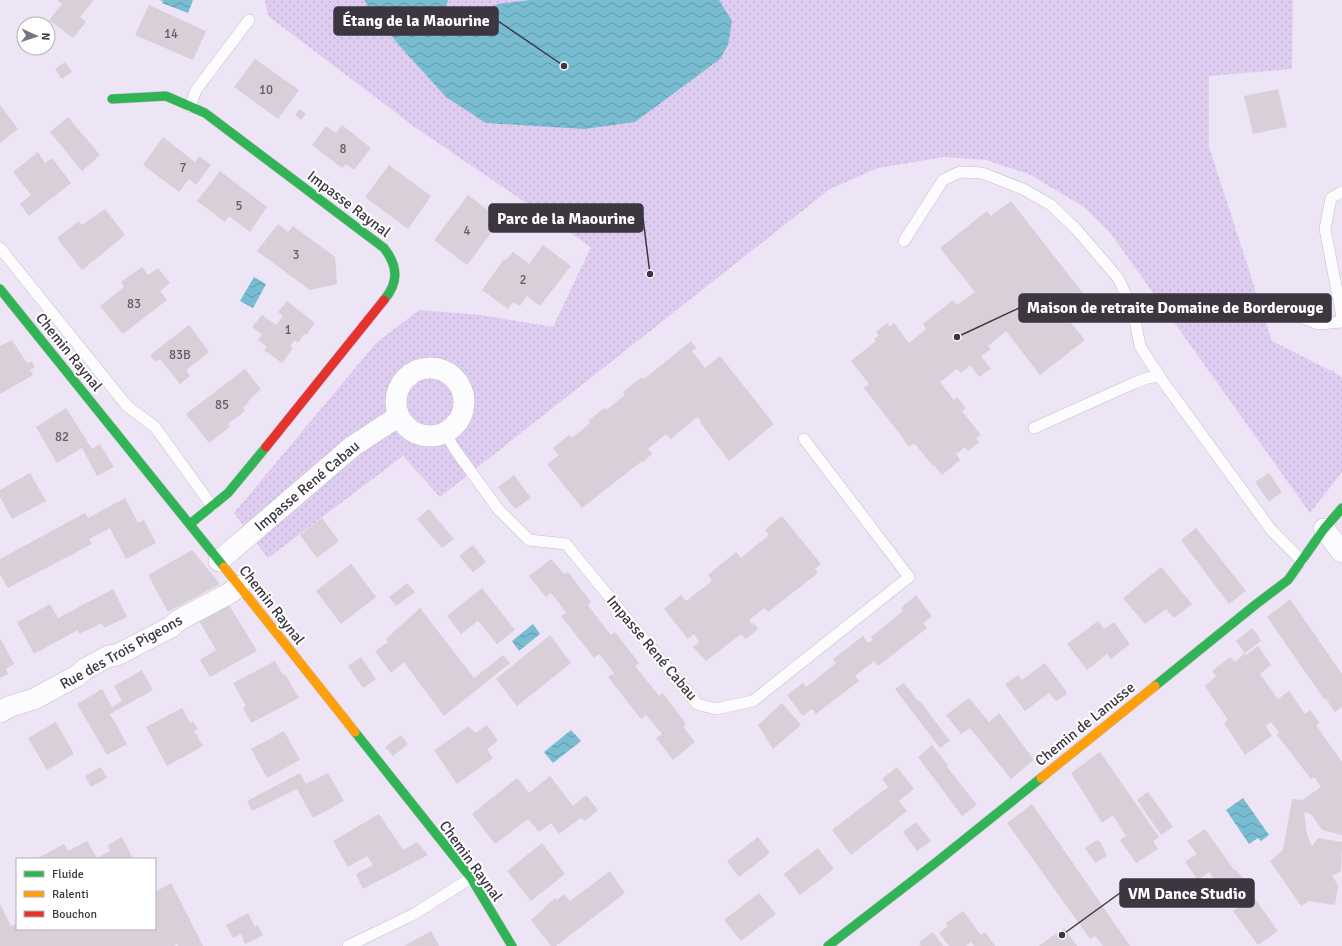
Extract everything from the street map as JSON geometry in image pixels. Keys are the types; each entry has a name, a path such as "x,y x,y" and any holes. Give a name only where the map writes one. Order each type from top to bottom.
{"street":[{"name":"Impasse Raynal","path":"112,98 166,96 205,113 384,248 392,257 396,267 395,280 390,293 228,493 190,524"},
{"name":"Chemin Raynal","path":"0,289 190,524 471,878 512,946"},
{"path":"424,368 444,370 452,375 459,383 464,394 464,405 461,417 455,426 445,433 435,436 424,436 414,432 405,425 399,416 397,396 400,386 406,378 414,372 424,368"},
{"name":"Impasse René Cabau","path":"219,561 353,446 399,416"},
{"name":"Chemin de Lanusse","path":"828,946 940,859 1288,580 1324,529 1342,508"},
{"path":"1324,529 1342,552"},
{"name":"Rue des Trois Pigeons","path":"0,712 11,706 34,699 65,683 85,669 109,656 117,655 171,627 179,620 230,593 239,586"}],"lane":[{"path":"190,107 196,90 249,20"},
{"path":"904,241 943,180 960,172 982,173 1023,189 1051,205 1076,229 1118,278 1133,310 1140,346 1159,376 1272,531 1302,561"},
{"path":"1342,192 1331,198 1325,229 1342,316"},
{"path":"0,248 126,406 155,427 212,506"},
{"path":"1259,301 1318,324 1342,322"},
{"path":"1034,428 1132,384 1148,378 1159,376"},
{"name":"Impasse René Cabau","path":"445,433 456,451 498,509 529,540 566,544 698,704 716,709 753,701 909,577 804,439"},
{"path":"348,946 414,914 471,878"}],"shaded area":[{"path":"265,0 1293,0 1292,69 1209,76 1209,147 1272,341 1331,371 1333,370 1336,374 1342,377 1342,472 1310,513 1111,234 1084,207 1029,174 986,160 944,157 878,168 830,189 440,497 403,456 268,558 234,513 376,343 419,310 480,315 553,327 591,247 416,128 268,16"}],"water":[{"path":"159,0 193,0 188,13 162,3 163,1"},
{"path":"364,0 448,0 445,10 447,23 455,26 464,23 498,4 530,0 719,0 732,21 728,45 720,59 635,122 584,129 486,123 446,97 398,44"},
{"path":"254,277 266,284 253,308 240,301"},
{"path":"533,624 540,634 519,651 512,641"},
{"path":"571,730 581,741 553,763 544,752"},
{"path":"1243,798 1269,835 1261,841 1258,838 1249,844 1226,810"}],"building":[{"path":"57,0 94,0 80,17 86,22 73,38 56,25 56,16 52,16 62,4"},
{"path":"149,5 206,31 193,60 135,35"},
{"path":"255,59 299,90 278,119 234,87"},
{"path":"65,62 72,72 62,79 55,69"},
{"path":"1278,89 1287,127 1253,134 1244,96"},
{"path":"0,105 18,129 0,143"},
{"path":"300,109 306,114 301,120 295,115"},
{"path":"68,117 100,155 82,171 50,132"},
{"path":"342,125 371,148 354,170 346,164 342,168 312,145 326,126 336,133"},
{"path":"163,137 195,162 199,156 211,165 196,185 189,179 179,192 143,165"},
{"path":"38,152 45,163 52,158 71,183 29,216 20,204 31,195 13,172"},
{"path":"389,165 431,196 408,229 365,197"},
{"path":"220,171 267,207 250,232 229,216 225,222 197,201"},
{"path":"468,195 501,220 467,265 434,240"},
{"path":"1011,201 1086,297 1064,314 1085,340 1040,375 1006,331 988,346 991,349 981,356 991,369 979,377 970,365 961,373 957,369 940,382 954,400 957,397 966,408 962,411 981,435 976,438 979,442 968,451 965,447 956,454 960,460 942,475 914,443 909,447 864,388 869,384 851,361 876,341 874,339 879,335 876,332 887,323 890,327 894,323 909,343 926,329 923,324 953,300 957,305 975,292 940,248 987,211 991,216"},
{"path":"105,209 125,235 82,270 57,238 79,221 82,225"},
{"path":"278,224 288,232 293,226 335,257 337,284 310,290 257,251"},
{"path":"543,245 571,266 540,306 527,296 520,306 513,302 508,309 482,290 504,259 506,260 513,252 529,264"},
{"path":"142,267 148,275 158,268 170,283 160,291 167,300 123,334 100,306 124,287 121,282"},
{"path":"287,301 315,323 306,335 304,334 298,343 295,340 290,346 293,348 282,363 264,350 267,347 258,340 262,334 252,327 262,315 276,325 283,316 278,312"},
{"path":"189,325 209,352 186,370 190,376 180,384 160,359 155,362 150,355"},
{"path":"12,340 27,363 32,361 35,367 30,370 33,375 0,394 0,346"},
{"path":"691,341 696,348 692,351 705,368 720,356 774,424 729,461 697,417 671,439 666,434 648,449 652,454 643,462 642,461 582,508 547,464 559,455 553,448 569,435 572,438 590,423 588,421 604,408 606,410 625,395 623,392 642,377 644,379"},
{"path":"245,369 261,389 243,407 245,411 228,424 230,427 209,443 186,414"},
{"path":"66,408 92,449 100,444 114,467 97,476 82,448 57,463 36,427"},
{"path":"30,473 46,501 12,519 0,497 0,490"},
{"path":"1269,473 1282,492 1269,502 1255,482"},
{"path":"514,475 531,498 515,509 498,487"},
{"path":"125,498 138,523 144,520 156,543 126,559 110,528 89,539 92,544 8,588 0,574 0,559 85,513 88,518"},
{"path":"429,509 454,539 442,548 417,519"},
{"path":"782,516 821,564 815,569 818,573 768,612 764,608 749,620 752,625 754,623 758,629 746,639 741,634 706,661 693,647 699,642 694,634 688,639 664,609 681,595 686,601 712,581 708,575 736,552 741,558 769,535 765,530"},
{"path":"322,518 339,541 317,558 300,535"},
{"path":"1196,528 1246,591 1229,604 1181,540"},
{"path":"473,545 486,562 473,572 459,556"},
{"path":"192,550 220,584 168,612 148,575"},
{"path":"551,559 564,574 568,572 591,602 588,605 599,620 611,635 615,632 639,663 635,666 659,696 663,693 686,724 683,727 695,742 673,760 656,738 662,734 646,715 641,719 608,677 614,673 599,654 594,658 561,616 566,613 551,593 546,597 529,576"},
{"path":"351,564 376,597 341,624 316,591"},
{"path":"1161,567 1192,604 1174,618 1166,609 1145,624 1123,598"},
{"path":"407,583 415,592 396,606 389,597"},
{"path":"482,588 515,630 497,644 478,621 461,634 447,616"},
{"path":"113,589 127,617 104,628 102,623 79,634 78,630 34,654 17,622 50,604 58,618"},
{"path":"916,595 932,616 923,623 927,628 878,666 874,661 855,676 859,681 816,714 812,709 803,716 787,695 803,683 806,687 836,663 833,659 863,636 868,643 873,640 871,637 903,611 901,608"},
{"path":"1290,599 1342,674 1342,707 1335,712 1326,699 1324,699 1267,617"},
{"path":"229,605 257,651 210,677 200,660 216,650 199,621"},
{"path":"420,608 474,678 503,655 510,663 444,716 404,662 391,673 375,651 388,642 386,639"},
{"path":"1098,621 1104,629 1114,622 1130,644 1111,659 1107,654 1087,670 1067,644"},
{"path":"1252,628 1261,641 1245,653 1236,641"},
{"path":"550,635 571,663 517,706 496,679"},
{"path":"0,638 14,664 6,669 8,674 0,678"},
{"path":"1258,646 1271,665 1260,674 1278,699 1289,691 1305,714 1310,710 1320,723 1316,725 1342,762 1342,835 1322,830 1311,814 1304,812 1307,835 1312,846 1318,838 1342,842 1341,871 1332,876 1338,885 1335,905 1309,901 1301,906 1270,861 1283,850 1292,799 1302,800 1321,787 1314,777 1311,779 1277,735 1279,732 1271,722 1266,726 1272,736 1245,755 1224,723 1228,720 1205,686 1216,676 1212,671 1230,657 1235,662 1245,653 1246,655"},
{"path":"361,657 376,679 363,688 348,666"},
{"path":"275,661 283,675 285,674 299,698 251,723 243,708 246,706 233,683"},
{"path":"1045,663 1066,691 1066,695 1056,701 1049,693 1025,711 1005,684 1018,675 1022,680"},
{"path":"142,670 153,690 110,714 127,744 107,755 77,704 102,689 112,707 122,701 114,686"},
{"path":"904,683 950,741 940,748 895,689"},
{"path":"969,698 989,722 999,713 1034,760 1011,779 970,728 961,734 946,715"},
{"path":"782,703 801,725 773,749 758,725"},
{"path":"182,708 190,723 193,721 198,729 194,731 203,746 167,766 146,727"},
{"path":"56,722 74,754 47,770 28,738"},
{"path":"487,725 498,741 487,749 493,758 457,784 434,750 469,726 475,733"},
{"path":"284,731 300,760 267,778 251,749"},
{"path":"401,735 408,744 393,756 385,747"},
{"path":"932,745 977,805 962,816 918,757"},
{"path":"1100,752 1159,837 1153,841 1158,849 1136,863 1120,840 1126,836 1113,815 1102,823 1071,773"},
{"path":"101,767 107,778 91,787 85,776"},
{"path":"897,767 914,789 899,801 907,811 851,855 832,830 888,787 882,779"},
{"path":"300,773 306,784 328,773 344,801 313,818 297,789 252,811 247,801"},
{"path":"550,776 573,806 586,795 598,810 585,821 581,818 559,834 551,823 539,832 528,819 495,844 472,814 517,778 529,793"},
{"path":"1148,792 1173,827 1161,835 1137,800"},
{"path":"1032,804 1130,946 1103,946 1095,936 1090,939 1007,823"},
{"path":"379,814 403,850 417,842 428,855 363,889 356,874 373,865 367,856 348,867 333,841"},
{"path":"916,822 931,841 917,851 903,832"},
{"path":"1205,829 1234,870 1236,870 1245,881 1228,894 1218,880 1214,880 1209,872 1198,880 1185,862 1197,854 1187,841"},
{"path":"122,837 132,858 97,858 110,851 108,845"},
{"path":"758,837 770,853 739,877 727,861"},
{"path":"1097,840 1101,843 1107,856 1095,863 1085,848"},
{"path":"87,841 97,858 38,858 64,844 68,851"},
{"path":"542,843 565,874 531,901 507,871"},
{"path":"818,848 834,869 800,895 784,874"},
{"path":"610,871 625,893 556,946 551,946 531,920 555,898 557,900 564,894 570,901"},
{"path":"171,883 203,946 178,946 177,944 173,946 0,946 0,904 11,926 16,924 16,930 156,930 156,891"},
{"path":"759,893 776,914 741,941 724,920"},
{"path":"1253,896 1278,931 1258,945 1233,911"},
{"path":"963,911 981,935 985,932 995,946 974,946 971,942 966,946 949,946 939,933 948,926 946,923"},
{"path":"248,913 255,927 258,925 263,935 245,944 241,934 233,938 226,925"},
{"path":"1064,928 1077,946 1039,946"},
{"path":"431,931 439,946 404,946"},
{"path":"933,932 943,946 919,946 921,945 919,942"}],"traffic: fast":[{"path":"112,99 166,96 205,113 384,248 392,261 395,274 392,287 384,300"},
{"path":"0,289 224,567"},
{"path":"190,524 228,493 266,447"},
{"path":"1155,686 1288,580 1324,529 1342,508"},
{"path":"355,732 471,878 512,946"},
{"path":"828,946 934,864 1041,778"}],"traffic: slow":[{"path":"224,567 355,732"},
{"path":"1041,778 1155,686"}],"traffic: jam":[{"path":"266,447 384,300"}],"place":[{"name":"Étang de la Maourine","path":"564,66"},
{"name":"Parc de la Maourine","path":"650,274"},
{"name":"Maison de retraite Domaine de Borderouge","path":"957,337"},
{"name":"VM Dance Studio","path":"1062,935"}]}
